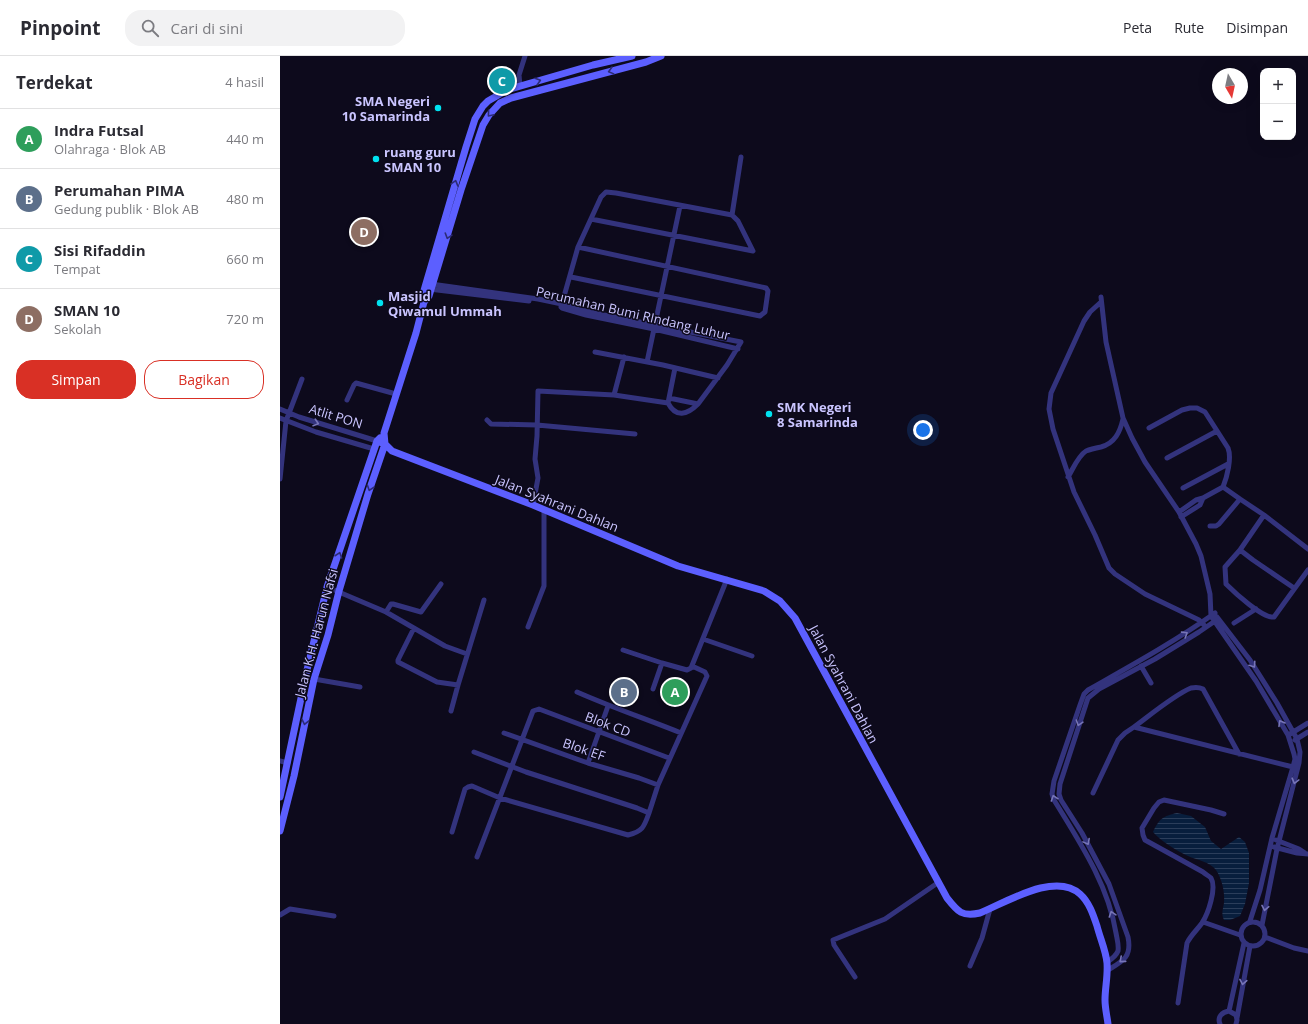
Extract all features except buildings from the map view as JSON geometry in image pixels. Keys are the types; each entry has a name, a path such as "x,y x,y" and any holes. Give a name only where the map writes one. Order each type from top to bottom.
{"main road":[{"path":"429,286 466,147 475,119 483,106 488,101 508,90 593,65 632,56"},
{"path":"385,444 384,433 416,332 424,302 423,294 429,286 483,125 489,115 500,104 511,98 646,62 661,56"},
{"path":"622,59 624,68"},
{"path":"377,440 384,433"},
{"name":"Atlit PON","path":"377,440 385,444"},
{"name":"Jalan K.H. Harun Nafsi","path":"280,797 307,670 328,587 377,440"},
{"name":"Jalan K.H. Harun Nafsi","path":"280,831 299,754 314,679 328,636 339,591 368,494 385,444"},
{"name":"Jalan Syahrani Dahlan","path":"385,444 392,451 533,503 544,510 678,566 764,591 780,601 795,618 947,898 957,911 965,915 972,915 990,909 1031,891 1046,887 1059,886 1071,888 1079,893 1088,904 1095,920 1107,962 1108,970 1105,1000 1108,1024"},
{"name":"Atlit PON","path":"374,449 382,452"},
{"name":"Jalan Syahrani Dahlan","path":"382,452 392,451"},
{"path":"290,752 299,754"}],"street":[{"path":"520,86 519,75 525,56"},
{"path":"732,215 741,157"},
{"path":"562,306 578,247 591,218 601,197 604,193 609,192 732,215 736,219 753,252 591,218"},
{"path":"647,362 680,206"},
{"path":"571,276 760,316 765,312 768,291 766,288 578,247"},
{"name":"Perumahan Bumi RIndang Luhur","path":"429,286 538,299 586,315 655,327 738,349 698,404"},
{"path":"1207,627 1202,622 1145,594 1115,574 1109,568 1068,477 1053,429 1049,409 1051,394 1084,321 1101,300 1106,342 1123,418 1145,462 1180,515 1201,556 1214,617 1290,734 1297,739 1300,752 1300,763 1279,840 1262,925"},
{"path":"655,327 741,342 738,349"},
{"path":"596,352 718,378"},
{"path":"614,395 624,357"},
{"path":"675,368 668,400 674,410 682,413 690,412 698,404"},
{"path":"280,479 286,420 302,379"},
{"path":"347,400 356,383 396,394"},
{"path":"533,503 538,478 535,459 539,390 614,395 698,404"},
{"name":"Atlit PON","path":"280,408 299,417 320,424 377,440"},
{"path":"1149,428 1182,410 1197,408 1205,412 1230,453 1223,487 1203,498 1196,500 1180,515"},
{"name":"Atlit PON","path":"280,418 316,432 374,449"},
{"path":"1068,477 1085,452 1105,446 1116,438 1121,430 1123,418"},
{"path":"487,420 490,424 538,425 635,434"},
{"path":"1167,458 1217,431"},
{"path":"1183,488 1228,464"},
{"path":"1223,487 1308,549"},
{"path":"1210,526 1216,526 1219,524 1240,499"},
{"path":"528,627 544,586 544,510"},
{"path":"1264,516 1240,550 1225,567 1226,584 1256,609 1270,618 1274,617 1308,570"},
{"path":"1240,550 1294,588"},
{"path":"623,650 662,663 690,670 727,579"},
{"path":"386,612 391,604 421,612 441,584"},
{"path":"328,587 386,612 446,646 467,654"},
{"path":"451,711 484,600"},
{"path":"1234,623 1256,609"},
{"path":"1107,962 1114,957 1117,952 1118,944 1115,924 1102,887 1083,848 1054,800 1052,794 1054,781 1084,694 1088,690 1151,655 1202,622 1214,617"},
{"path":"1108,970 1123,961 1126,957 1129,946 1125,930 1110,884 1082,833 1061,800 1059,790 1060,784 1088,698 1099,689 1207,627 1214,617"},
{"path":"414,628 398,662 437,682 458,685"},
{"path":"703,639 752,656"},
{"path":"653,689 662,663"},
{"path":"452,832 465,789 472,786 500,798 628,835 641,831 645,825 658,785 669,758 707,676 705,672 692,666"},
{"path":"1141,666 1151,683"},
{"path":"314,679 360,687"},
{"path":"1093,793 1118,740 1125,733 1179,695 1192,688 1199,687 1203,689 1239,754"},
{"path":"577,692 608,706 650,720 681,733"},
{"path":"588,763 600,733 608,706"},
{"name":"Blok CD","path":"522,738 531,713 539,709 669,758"},
{"path":"1290,734 1308,723"},
{"path":"1134,727 1293,767"},
{"path":"1291,743 1308,732"},
{"name":"Blok EF","path":"504,733 522,738 588,763 658,785"},
{"path":"1250,922 1260,890 1272,838 1295,760 1290,734"},
{"path":"477,857 522,738"},
{"path":"474,752 649,813"},
{"path":"280,761 288,763"},
{"path":"1178,1003 1187,944 1190,936 1203,922 1212,898 1213,887 1210,878 1146,840 1143,835 1142,828 1154,808 1159,802 1164,800 1224,814"},
{"path":"1272,838 1307,853"},
{"path":"1271,846 1277,849 1297,853 1307,853"},
{"path":"855,977 834,945 833,940 885,919 939,882"},
{"path":"280,915 290,909 334,916"},
{"path":"970,966 982,938 990,909"},
{"path":"1203,922 1240,935"},
{"path":"1250,922 1256,922 1262,925 1265,930 1265,937 1262,942 1256,946 1250,946 1244,943 1240,935 1242,927 1250,922"},
{"path":"1116,932 1125,930"},
{"path":"1265,937 1308,952"},
{"path":"1229,1011 1244,943"},
{"path":"1237,1022 1250,946"},
{"path":"1220,1024 1220,1015 1229,1011 1234,1013 1237,1022"}],"water":[{"path":"1177,813 1191,816 1205,827 1211,841 1221,849 1239,837 1245,842 1249,853 1249,883 1245,904 1240,916 1230,920 1224,920 1222,914 1224,903 1223,886 1220,877 1213,867 1174,848 1153,832 1157,824 1162,819 1168,815"}],"place":[{"name":"Sisi Rifaddin","path":"502,81"},
{"name":"SMA Negeri 10 Samarinda","path":"438,108"},
{"name":"ruang guru SMAN 10","path":"376,159"},
{"name":"SMAN 10","path":"364,232"},
{"name":"Masjid Qiwamul Ummah","path":"380,303"},
{"name":"SMK Negeri 8 Samarinda","path":"769,414"},
{"name":"Perumahan PIMA","path":"624,692"},
{"name":"Indra Futsal","path":"675,692"}]}
